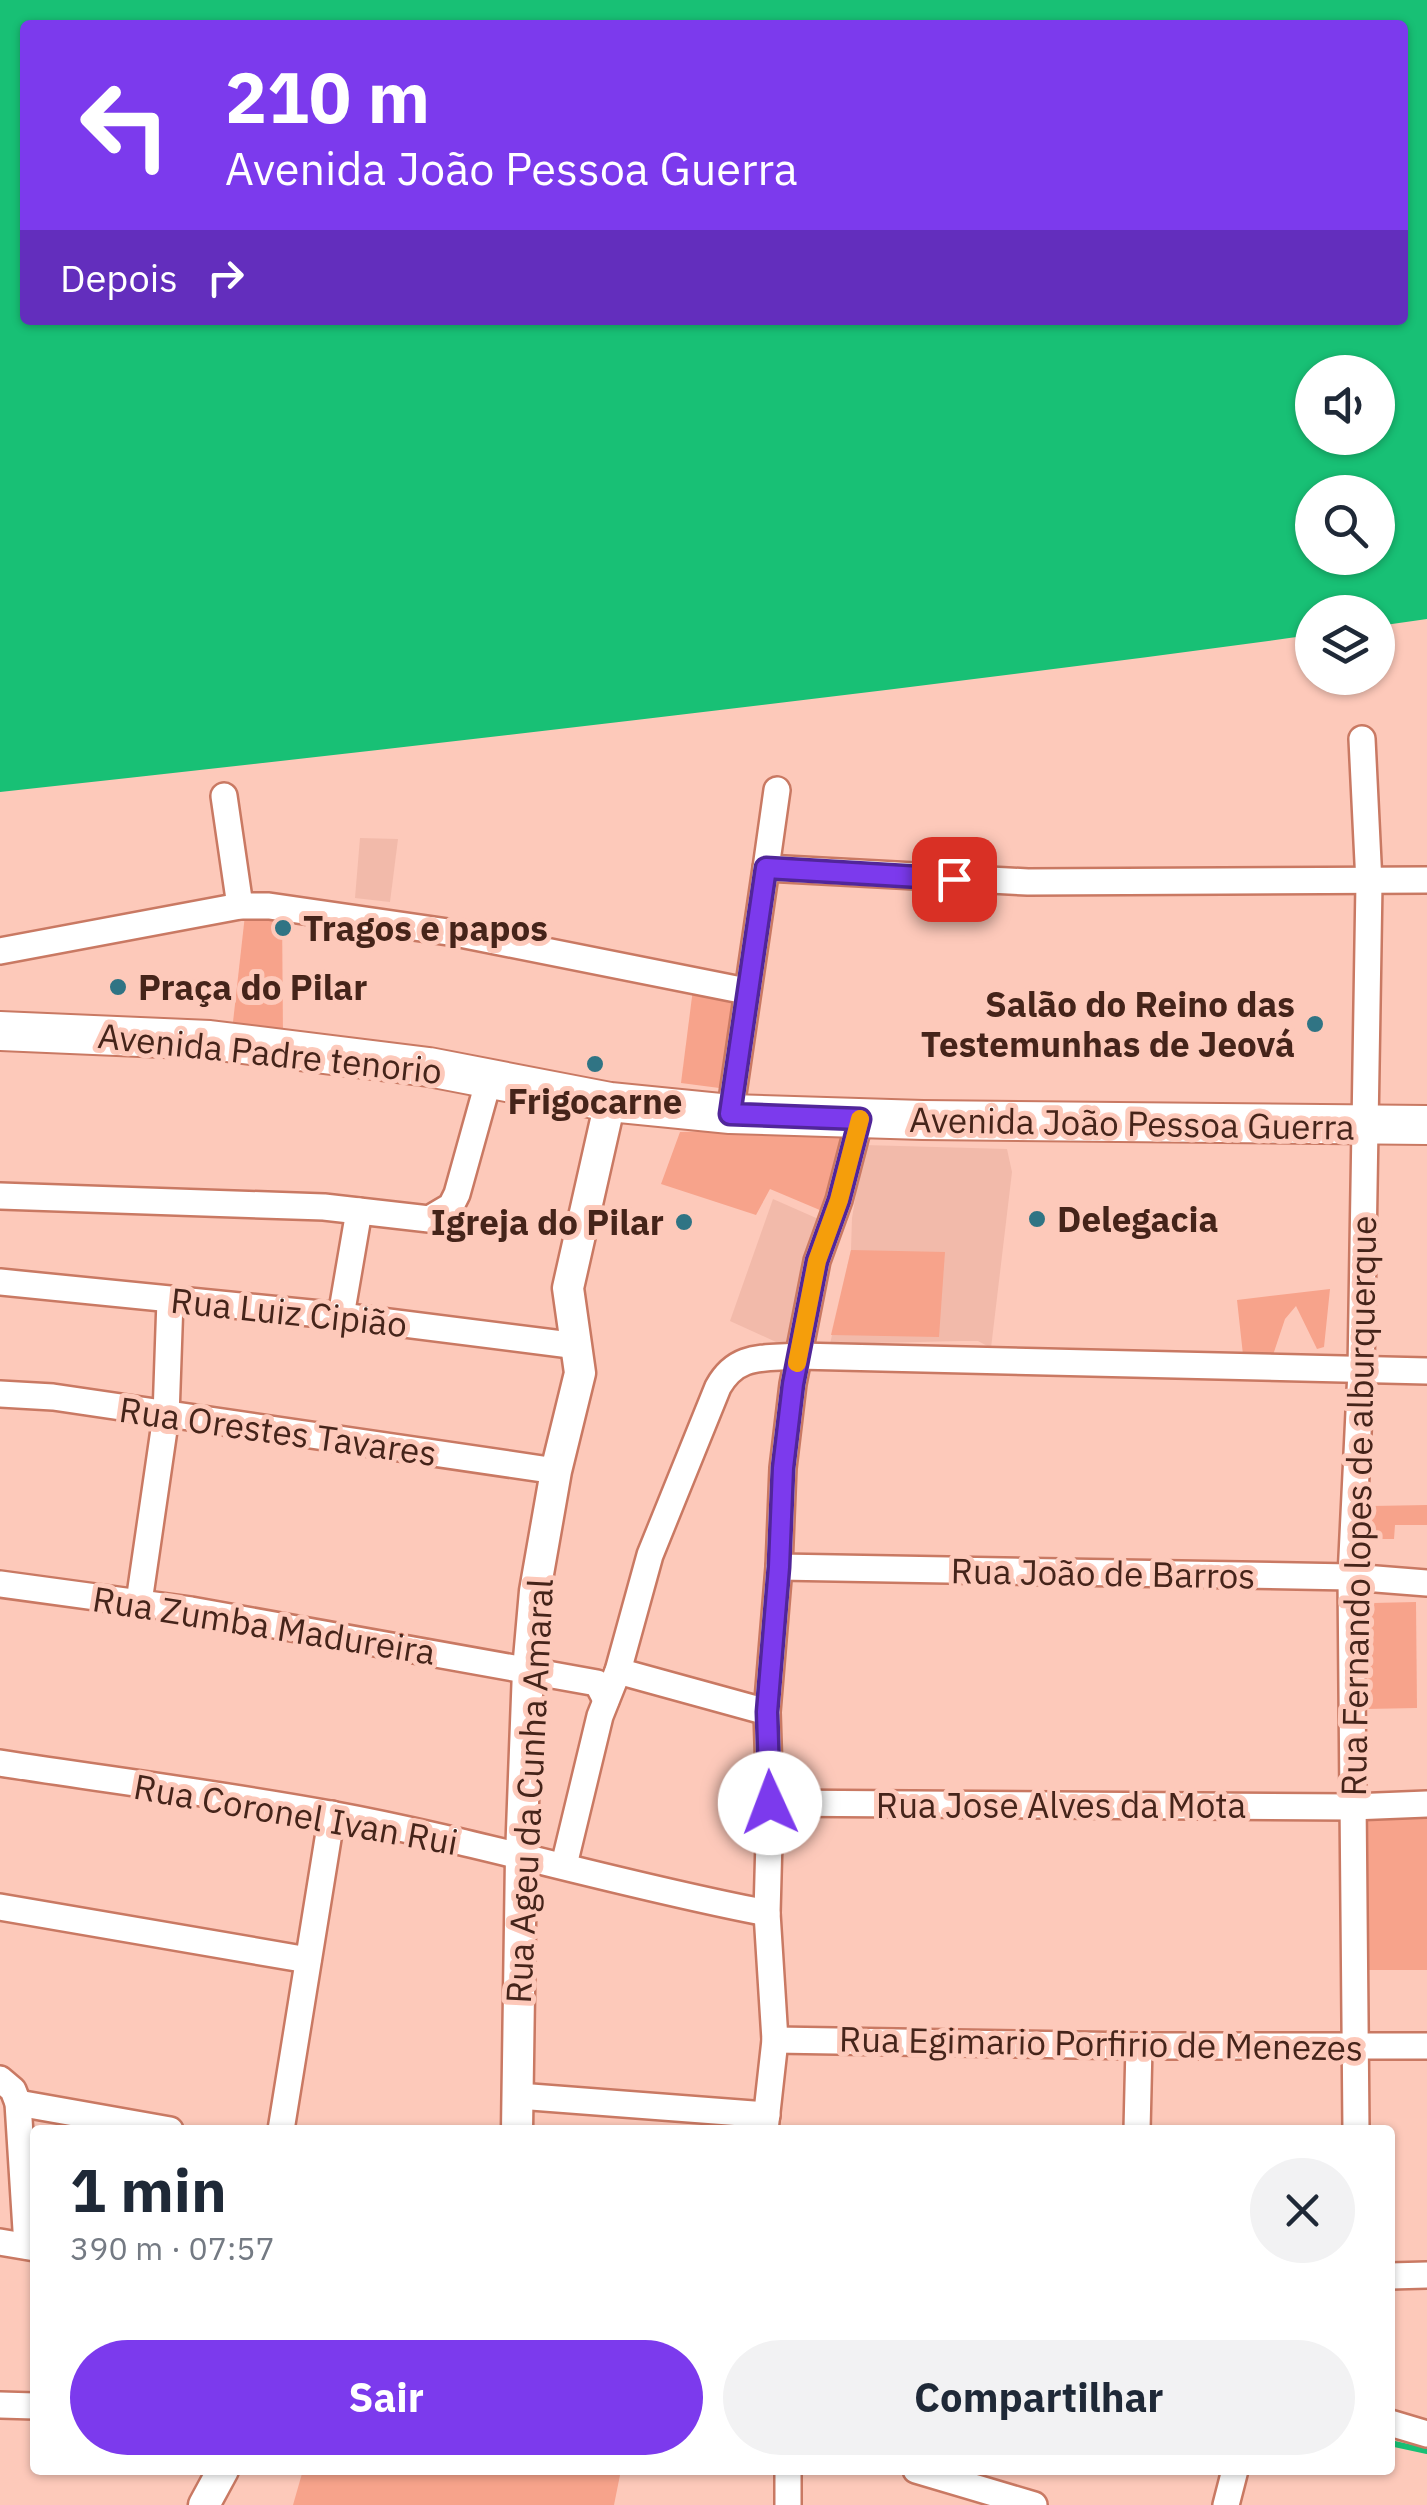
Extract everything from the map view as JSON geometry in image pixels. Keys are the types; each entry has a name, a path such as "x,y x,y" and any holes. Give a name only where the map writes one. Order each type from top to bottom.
{"main road":[{"name":"Avenida Padre tenorio","path":"0,1031 210,1040 410,1064 539,1089"},
{"name":"Avenida João Pessoa Guerra","path":"539,1089 610,1102 730,1114 1427,1125"}],"street":[{"name":"Rua Fernando lopes de alburquerque","path":"1356,2125 1351,1577 1361,1370 1369,883 1362,739"},
{"path":"730,1114 776,790"},
{"path":"224,796 240,906"},
{"path":"766,868 1028,882 1427,880"},
{"path":"0,951 240,906 297,910 455,933 746,991"},
{"path":"0,1196 324,1207 429,1218 451,1206 458,1194 489,1079"},
{"name":"Rua Ageu da Cunha Amaral","path":"517,2125 521,1857 535,1591 556,1471 580,1373 568,1288 610,1102"},
{"path":"518,2096 766,2123 775,2040 767,1913 767,1712 783,1468 798,1356 817,1261 839,1200 860,1119"},
{"path":"341,1316 359,1212"},
{"name":"Rua Luiz Cipião","path":"0,1282 341,1316 578,1346"},
{"path":"139,1602 166,1416 170,1300"},
{"path":"564,1866 606,1700 618,1671 650,1555 727,1370 741,1362 798,1356 1427,1371"},
{"name":"Rua Orestes Tavares","path":"0,1394 53,1397 556,1471"},
{"name":"Rua João de Barros","path":"779,1567 1351,1577 1427,1582"},
{"name":"Rua Zumba Madureira","path":"0,1584 139,1602 597,1683 606,1700"},
{"path":"618,1671 767,1712"},
{"name":"Rua Coronel Ivan Rui","path":"0,1763 332,1814 564,1866 659,1892 767,1913"},
{"name":"Rua Jose Alves da Mota","path":"770,1803 1427,1804"},
{"path":"282,2125 332,1814"},
{"path":"0,1923 0,1907 308,1960"},
{"name":"Rua Egimario Porfirio de Menezes","path":"775,2040 1427,2046"},
{"path":"1137,2125 1139,2046"},
{"path":"0,2079 12,2090 19,2114 30,2236"},
{"path":"19,2114 123,2125"},
{"path":"0,2242 30,2247"},
{"path":"1395,2276 1427,2275"},
{"path":"0,2404 30,2406"},
{"path":"1395,2424 1427,2434"},
{"path":"204,2505 220,2475"},
{"path":"788,2475 788,2505"},
{"path":"933,2475 1034,2505"},
{"path":"1226,2505 1235,2475"}],"shaded area":[{"path":"0,0 1427,0 1427,619 1395,624 1395,595 1295,595 1295,637 985,678 0,792"},
{"path":"360,838 398,839 390,902 355,898"},
{"path":"246,906 282,910 283,1038 232,1031"},
{"path":"693,989 739,996 727,1089 681,1083"},
{"path":"851,1127 834,1216 770,1189 756,1215 661,1184 680,1132"},
{"path":"864,1145 1007,1149 1012,1172 991,1348 978,1341 830,1344 851,1250"},
{"path":"773,1199 832,1225 812,1343 776,1342 730,1321"},
{"path":"851,1250 945,1252 939,1337 831,1335"},
{"path":"1330,1289 1324,1347 1317,1349 1296,1306 1285,1319 1271,1361 1244,1364 1237,1300"},
{"path":"1427,1505 1427,1525 1395,1525 1394,1539 1372,1539 1372,1506"},
{"path":"1416,1602 1417,1708 1366,1709 1365,1608 1373,1603"},
{"path":"1427,1811 1427,1970 1362,1970 1360,1816"},
{"path":"302,2475 620,2475 614,2505 293,2505"}],"waterway":[{"path":"1395,2444 1427,2451"}],"slow traffic":[{"path":"797,1363 817,1261 839,1200 860,1119"}],"place":[{"name":"Tragos e papos","path":"283,928"},
{"name":"Praça do Pilar","path":"118,987"},
{"name":"Salão do Reino das Testemunhas de Jeová","path":"1315,1024"},
{"name":"Frigocarne","path":"595,1064"},
{"name":"Delegacia","path":"1037,1219"},
{"name":"Igreja do Pilar","path":"684,1222"}],"route":[{"path":"770,1803 767,1712 783,1468 793,1384 817,1261 839,1200 860,1119 730,1114 766,868 954,879"}]}
